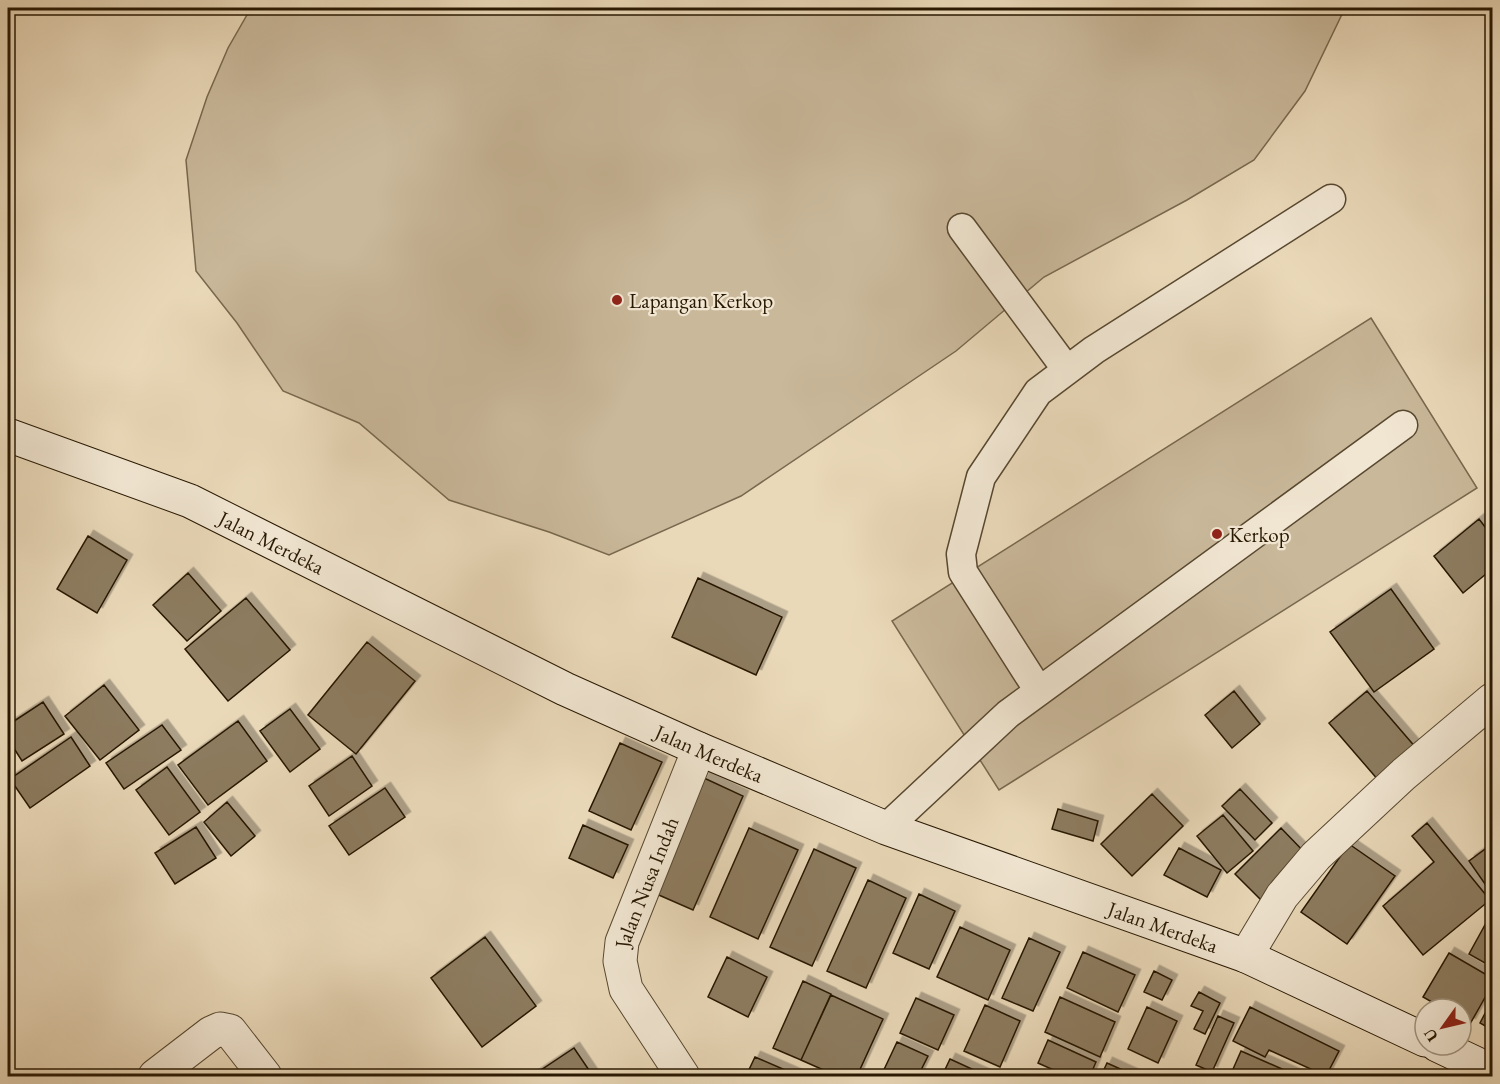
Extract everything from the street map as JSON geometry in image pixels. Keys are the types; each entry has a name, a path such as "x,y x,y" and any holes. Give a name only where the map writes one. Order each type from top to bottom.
{"street":[{"name":"Jalan Merdeka","path":"8,435 190,501 565,689 886,828 1246,956 1413,1034"},
{"path":"1246,956 1282,896 1316,856 1404,774 1492,700"},
{"name":"Jalan Nusa Indah","path":"683,1077 626,989 620,962 622,942 699,748"},
{"path":"155,1077 211,1033 220,1029 230,1031 265,1077"},
{"path":"1462,1057 1492,1071"}],"lane":[{"path":"1039,691 963,572 961,554 981,477 1038,392 1094,350 1331,199"},
{"path":"962,228 1067,370"},
{"path":"886,828 1008,714 1403,425"}],"shaded area":[{"name":"Lapangan Kerkop","path":"251,8 1345,8 1305,91 1254,160 1187,200 1044,277 956,351 741,496 609,555 549,532 449,500 359,423 283,391 237,323 196,271 186,160 207,97 228,48"},
{"name":"Kerkop","path":"1371,318 1477,488 999,790 892,621"}],"building":[{"path":"1479,519 1492,536 1492,569 1463,593 1434,556"},
{"path":"88,536 127,560 97,613 57,589"},
{"path":"188,573 221,611 187,641 153,605"},
{"path":"698,578 782,617 756,675 672,637"},
{"path":"1391,589 1434,649 1374,692 1330,632"},
{"path":"246,598 290,650 228,701 185,649"},
{"path":"367,642 415,681 356,754 308,715"},
{"path":"104,685 139,730 100,760 65,716"},
{"path":"1234,691 1260,724 1232,748 1205,715"},
{"path":"1367,691 1417,749 1379,781 1329,723"},
{"path":"43,702 64,734 22,761 8,739 8,725"},
{"path":"290,709 320,749 290,772 260,731"},
{"path":"238,721 267,761 208,805 178,765"},
{"path":"162,725 181,750 124,789 106,763"},
{"path":"71,737 90,766 30,808 10,779"},
{"path":"620,743 662,762 631,830 589,811"},
{"path":"352,756 372,786 329,816 309,786"},
{"path":"167,767 200,812 169,835 136,790"},
{"path":"704,778 743,796 693,910 652,892"},
{"path":"385,788 405,817 349,855 329,826"},
{"path":"1240,789 1272,823 1255,840 1222,806"},
{"path":"1152,794 1183,826 1132,876 1101,844"},
{"path":"227,802 255,836 231,856 204,822"},
{"path":"1058,809 1098,821 1093,841 1052,829"},
{"path":"1223,815 1253,851 1227,873 1197,836"},
{"path":"1427,823 1490,900 1423,955 1383,906 1434,862 1412,836"},
{"path":"583,825 628,845 613,878 569,858"},
{"path":"196,827 216,858 175,884 155,853"},
{"path":"749,828 798,850 758,939 710,917"},
{"path":"1281,828 1308,856 1263,902 1235,874"},
{"path":"1349,844 1395,876 1347,944 1301,912"},
{"path":"1492,844 1492,894 1469,861"},
{"path":"1179,848 1221,870 1207,897 1164,875"},
{"path":"814,849 856,868 812,966 770,947"},
{"path":"868,880 906,898 866,988 827,971"},
{"path":"919,894 955,911 929,969 893,953"},
{"path":"1492,915 1492,967 1469,954"},
{"path":"960,927 1010,950 988,1000 937,977"},
{"path":"485,937 536,1006 482,1047 431,978"},
{"path":"1029,938 1060,952 1033,1011 1002,998"},
{"path":"1083,952 1135,975 1118,1012 1067,988"},
{"path":"1449,953 1492,978 1492,985 1473,1019 1473,997 1423,997"},
{"path":"727,957 767,977 748,1017 708,997"},
{"path":"1154,971 1172,980 1162,1000 1144,992"},
{"path":"803,981 831,994 801,1060 773,1048"},
{"path":"1199,992 1220,1003 1205,1034 1194,1029 1203,1011 1191,1006"},
{"path":"831,995 883,1019 857,1076 837,1076 801,1060"},
{"path":"1060,997 1115,1022 1100,1057 1045,1032"},
{"path":"916,998 954,1015 938,1050 900,1033"},
{"path":"1492,1000 1492,1030 1480,1023"},
{"path":"985,1005 1020,1021 1000,1067 964,1051"},
{"path":"1147,1007 1177,1021 1158,1063 1128,1049"},
{"path":"1250,1007 1339,1051 1326,1076 1269,1050 1265,1057 1233,1041"},
{"path":"1218,1016 1234,1023 1212,1072 1196,1065"},
{"path":"1048,1040 1096,1062 1090,1076 1067,1076 1038,1063"},
{"path":"897,1042 928,1056 918,1076 881,1076"},
{"path":"574,1048 593,1076 532,1076"},
{"path":"1241,1051 1298,1076 1230,1076"},
{"path":"755,1057 799,1076 746,1076"},
{"path":"950,1059 987,1076 942,1076"},
{"path":"1107,1063 1136,1076 1101,1076"}],"place":[{"name":"Lapangan Kerkop","path":"617,300"},
{"name":"Kerkop","path":"1217,534"}]}
